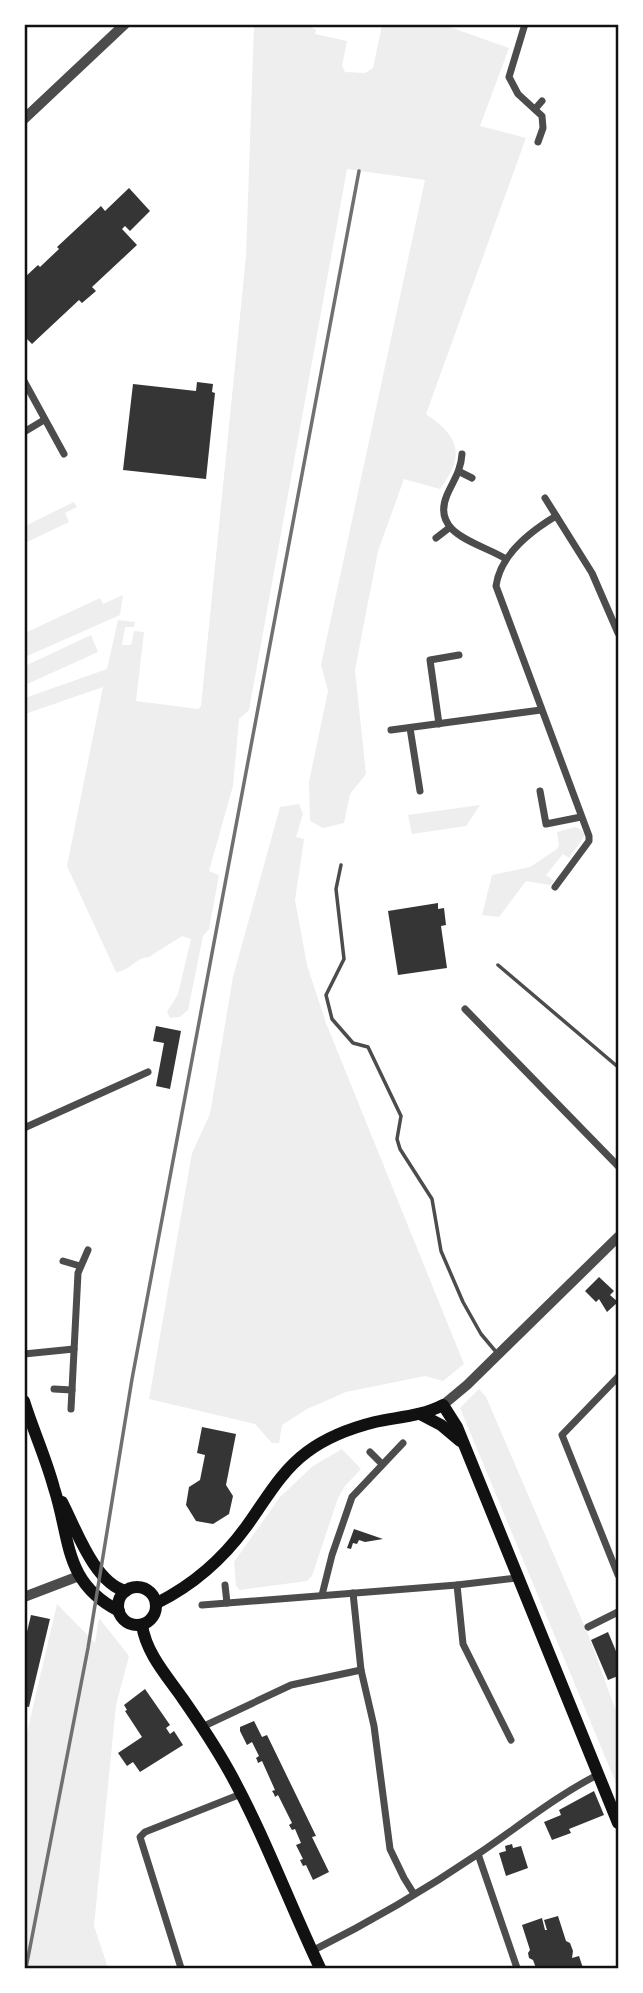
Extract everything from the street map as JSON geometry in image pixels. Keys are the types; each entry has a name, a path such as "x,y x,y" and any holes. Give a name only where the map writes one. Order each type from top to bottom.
{"main road":[{"path":"24,1401 55,1490 65,1535 86,1588 118,1611 125,1621 136,1626 147,1623 155,1615 157,1603 145,1588 131,1588 125,1591 119,1600 118,1611"},
{"path":"157,1603 198,1579 211,1568 245,1528 286,1471 306,1452 351,1429 420,1414 443,1405 457,1427 618,1823"},
{"path":"420,1414 441,1425 462,1442"},
{"path":"55,1490 103,1578 115,1588 125,1591"},
{"path":"142,1625 148,1646 202,1727 241,1794 320,1969"}],"street":[{"path":"24,119 125,24"},
{"path":"525,24 509,77 518,93 544,120 538,142"},
{"path":"535,109 542,101"},
{"path":"24,381 64,453"},
{"path":"24,432 44,420"},
{"path":"462,454 460,472 444,500 443,515 449,528 456,534 506,559"},
{"path":"460,472 472,478"},
{"path":"545,498 592,573 618,633"},
{"path":"555,887 589,841 571,786 497,593 497,579 506,559 544,523 556,516"},
{"path":"436,538 449,528"},
{"path":"439,724 430,660 458,655"},
{"path":"391,730 541,710"},
{"path":"410,728 420,791"},
{"path":"540,791 546,824 581,817"},
{"path":"465,1009 618,1166"},
{"path":"24,1128 148,1072"},
{"path":"443,1405 461,1391 618,1237"},
{"path":"71,1409 80,1266 88,1250"},
{"path":"63,1261 80,1266"},
{"path":"24,1354 74,1349"},
{"path":"618,1377 562,1435 618,1575"},
{"path":"54,1390 72,1390"},
{"path":"322,1595 332,1555 352,1497 403,1443"},
{"path":"370,1452 382,1464"},
{"path":"24,1597 79,1576"},
{"path":"202,1605 517,1578"},
{"path":"225,1585 227,1603"},
{"path":"457,1585 463,1644 511,1740"},
{"path":"353,1593 361,1670 374,1726 390,1849 414,1894"},
{"path":"588,1627 618,1612"},
{"path":"202,1727 291,1685 361,1670"},
{"path":"312,1951 375,1919 478,1854 579,1784 599,1774"},
{"path":"181,1969 140,1837 145,1832 241,1794"},
{"path":"478,1854 517,1969"}],"lane":[{"path":"341,865 337,889 344,959 326,995 332,1019 353,1042 368,1047 401,1116 397,1139 400,1149 432,1199 441,1251 463,1302 481,1334 498,1355"},
{"path":"498,965 618,1067"}],"shaded area":[{"path":"254,25 308,25 316,30 315,34 347,41 342,66 345,72 365,73 373,68 382,25 444,25 509,48 480,126 526,138 426,414 446,430 452,439 456,456 453,466 440,489 404,479 378,551 355,670 366,774 350,794 344,823 323,828 310,821 309,782 328,691 321,665 425,180 347,169 249,710 239,719 233,786 209,871 219,875 209,929 203,936 188,1010 180,1017 170,1018 167,1012 178,994 191,939 182,936 149,957 116,972 67,866 103,687 25,714 25,698 107,669 118,620 135,622 134,627 125,627 122,645 131,645 134,631 144,632 136,701 198,709 201,706 246,256"},
{"path":"74,502 77,507 65,513 69,522 25,543 25,526"},
{"path":"123,595 120,615 25,657 25,633 100,598 103,604"},
{"path":"91,635 98,652 25,685 25,666"},
{"path":"299,804 303,814 296,837 304,839 295,900 307,965 326,1023 464,1364 443,1381 425,1376 346,1392 307,1409 282,1425 279,1443 272,1443 255,1424 149,1399 192,1153 210,1114 233,977 280,807"},
{"path":"480,805 466,826 412,834 408,815"},
{"path":"575,827 585,835 569,858 563,854 546,875 554,881 550,885 526,881 499,917 482,915 492,875 530,867 557,849 557,832"},
{"path":"479,1389 486,1397 590,1639 618,1717 618,1788 460,1408"},
{"path":"342,1449 361,1469 338,1498 312,1576 307,1581 240,1590 236,1586 234,1562 280,1497 313,1466"},
{"path":"57,1604 95,1643 99,1618 129,1656 116,1705 94,1926 108,1968 25,1968 25,1741"}],"building":[{"path":"129,188 150,211 130,231 125,226 122,229 137,245 92,287 96,291 82,303 79,300 32,344 24,336 24,278 38,265 40,267 59,249 57,247 101,206 105,211"},
{"path":"197,382 213,384 212,392 215,393 206,479 123,470 133,384 196,391"},
{"path":"438,903 438,909 444,908 446,925 441,926 447,968 398,975 388,911"},
{"path":"156,1026 181,1031 170,1089 156,1086 164,1043 153,1041"},
{"path":"599,1277 614,1291 610,1295 618,1302 607,1312 599,1299 596,1302 585,1291"},
{"path":"202,1427 236,1434 226,1485 233,1496 229,1514 213,1524 196,1521 186,1505 189,1487 200,1480 205,1455 197,1453"},
{"path":"354,1529 383,1539 365,1542 359,1540 357,1544 353,1543 351,1549 347,1548"},
{"path":"31,1615 50,1619 29,1707 24,1706 24,1644"},
{"path":"608,1632 618,1656 618,1676 608,1680 591,1640"},
{"path":"145,1689 170,1725 166,1728 170,1734 174,1731 183,1745 140,1772 133,1762 127,1766 118,1753 142,1737 124,1705"},
{"path":"254,1721 262,1737 267,1735 316,1836 312,1837 329,1872 313,1880 306,1865 303,1866 300,1860 303,1859 296,1845 301,1843 295,1829 292,1830 289,1825 292,1823 278,1795 275,1797 272,1791 275,1790 262,1761 258,1763 256,1758 259,1756 252,1742 247,1745 240,1731 240,1727"},
{"path":"594,1791 604,1815 569,1829 571,1833 552,1840 544,1822 561,1815 559,1810"},
{"path":"512,1844 513,1848 521,1846 528,1868 506,1876 499,1853 506,1851 505,1846"},
{"path":"558,1916 566,1941 570,1943 573,1951 572,1958 579,1956 583,1968 536,1968 533,1960 529,1958 530,1950 522,1925 542,1918 547,1930 544,1920"}],"railway":[{"path":"26,1968 88,1648 132,1379 359,171"}]}
